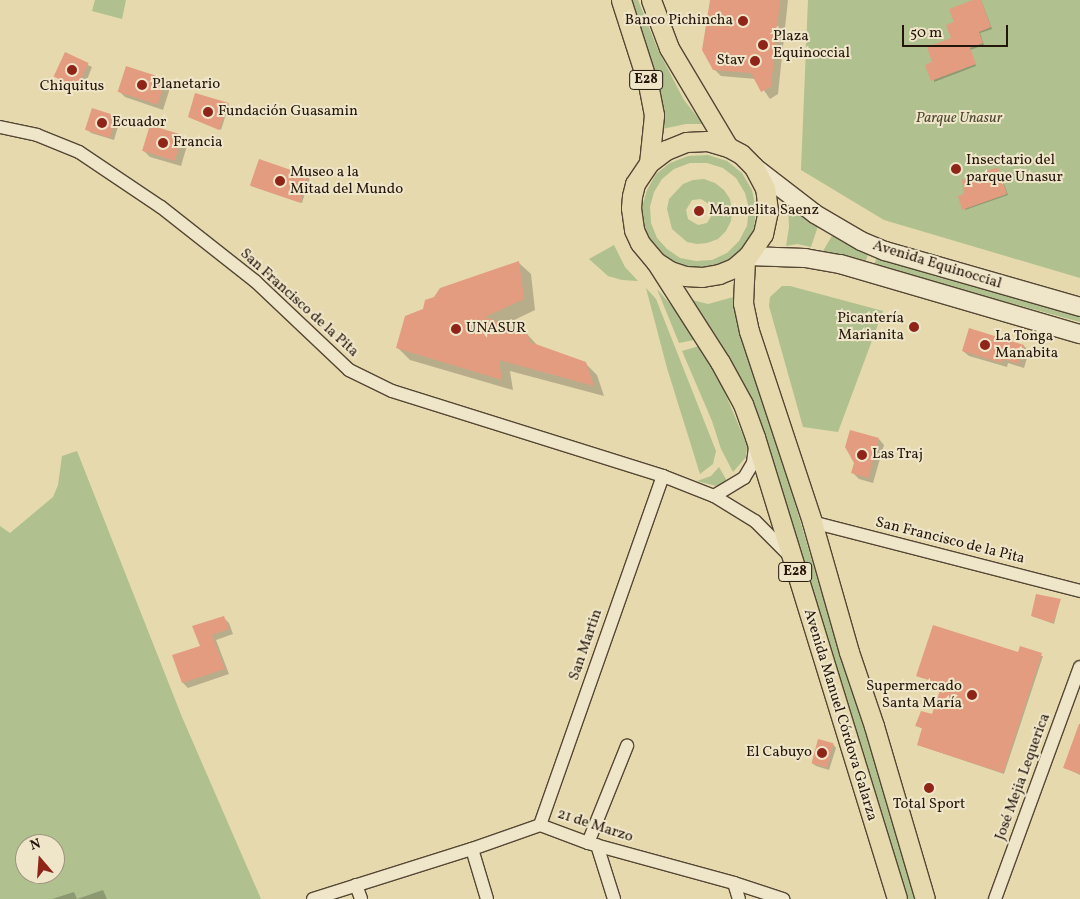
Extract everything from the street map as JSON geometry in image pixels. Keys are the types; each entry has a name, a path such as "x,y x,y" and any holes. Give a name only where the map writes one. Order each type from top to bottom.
{"main road":[{"name":"E28","path":"621,0 651,98 654,127 649,163"},
{"name":"E28","path":"651,0 669,48 728,147"},
{"name":"E28","path":"707,141 728,147 740,154 754,167 765,188 768,211 763,234 747,257 734,268 719,274 702,277 678,274 656,262 640,243 634,230 630,208 635,184 649,163 666,150 686,142 707,141"},
{"name":"Avenida Equinoccial","path":"754,167 815,214 861,241 884,251 1080,308"},
{"name":"Avenida Equinoccial","path":"747,257 805,258 840,264 1080,334"},
{"name":"Avenida Manuel Córdova Galarza","path":"747,257 744,303 749,331 812,522 849,652 874,726 925,899"},
{"name":"Avenida Manuel Córdova Galarza","path":"656,262 720,362 743,404 756,437 791,557 897,899"}],"street":[{"name":"San Francisco de la Pita","path":"0,127 36,135 79,152 161,206 255,281 349,370 392,391 663,476 714,496 755,521 791,557"},
{"path":"714,496 744,478 753,464 756,437"},
{"name":"San Martin","path":"540,825 663,476"},
{"name":"San Francisco de la Pita","path":"812,522 1080,591"},
{"name":"José Mejia Lequerica","path":"996,899 1075,695 1080,667"},
{"path":"614,899 593,844 627,746"},
{"name":"21 de Marzo","path":"313,899 472,849 540,825 593,844 734,883 782,899"},
{"path":"472,849 487,899"},
{"path":"734,883 739,899"},
{"path":"356,885 361,899"}],"green space":[{"path":"95,0 126,0 122,19 92,11"},
{"path":"631,0 638,0 658,50 684,100 703,124 686,124 662,129 647,53"},
{"name":"Parque Unasur","path":"808,0 1080,0 1080,278 884,220 801,170"},
{"path":"708,155 727,161 742,173 752,190 756,209 754,228 745,245 731,259 713,267 695,268 678,264 662,255 650,241 644,225 642,207 647,190 656,174 670,163 688,156","holes":["690,163 707,163 723,168 736,178 745,193 749,209 747,226 739,241 727,253 712,260 696,261 680,258 667,249 657,238 651,223 650,207 654,192 662,179 674,169"]},
{"path":"704,179 715,183 724,190 730,199 731,221 726,231 718,239 707,243 687,242 672,229 667,209 669,199 683,184 693,180","holes":["701,199 712,206 712,215 707,223 698,225 688,219 686,210 692,200"]},
{"path":"788,207 818,226 811,247 797,244 786,246 789,227"},
{"path":"833,234 869,252 865,263 823,251"},
{"path":"614,245 625,267 638,281 622,280 608,276 589,259"},
{"path":"877,256 934,276 1080,313 1080,322 874,266"},
{"path":"782,286 790,286 883,311 838,432 803,427 769,306 770,297"},
{"path":"646,288 656,299 716,451 713,464 700,474 667,368"},
{"path":"657,289 681,317 694,340 679,343"},
{"path":"737,296 768,413 818,581 917,899 903,899 792,531 688,299 708,304"},
{"path":"699,346 722,386 747,445 746,457 733,472 721,449 712,421 682,351"},
{"path":"77,451 182,717 261,899 0,899 0,526 10,533 53,497 58,485 62,456"},
{"path":"719,467 727,481 716,486 697,481 711,476"}],"building":[{"path":"710,0 780,0 771,87 761,92 751,73 713,70 702,50"},
{"path":"973,0 981,0 991,27 979,32 983,43 970,48 976,64 931,81 925,65 932,62 927,47 951,38 946,25 954,22 949,9"},
{"name":"Chiquitus","path":"65,52 89,63 77,87 54,76"},
{"name":"Planetario","path":"126,66 166,79 158,105 118,92"},
{"path":"195,93 229,103 219,130 188,117"},
{"name":"Ecuador","path":"92,108 117,116 110,138 85,130"},
{"name":"Francia","path":"150,125 183,135 175,161 142,151"},
{"name":"Museo a la Mitad del Mundo","path":"259,159 309,176 300,203 250,185"},
{"path":"998,167 1007,194 962,210 958,196 964,194 962,180"},
{"path":"519,261 524,299 485,317 527,332 530,342 586,362 594,386 499,360 502,380 396,348 405,316 423,309 425,300 434,297 440,288"},
{"name":"La Tonga Manabita","path":"969,328 1024,345 1018,364 1003,359 1002,363 962,351"},
{"name":"Las Traj","path":"850,430 879,438 868,478 851,473 854,463 845,447"},
{"path":"1036,594 1061,599 1053,623 1031,616"},
{"path":"224,616 229,629 212,635 225,669 182,683 172,655 200,646 192,626"},
{"path":"933,625 1018,652 1020,646 1042,653 1003,773 917,745 922,728 915,726 921,711 932,714 942,684 916,676"},
{"path":"1080,724 1080,774 1063,768"},
{"name":"El Cabuyo","path":"818,739 833,743 827,767 812,763"}],"place":[{"name":"Banco Pichincha","path":"743,21"},
{"name":"Plaza Equinoccial","path":"763,45"},
{"name":"Stav","path":"755,61"},
{"name":"Chiquitus","path":"72,70"},
{"name":"Planetario","path":"142,85"},
{"name":"Fundación Guasamin","path":"208,112"},
{"name":"Ecuador","path":"102,123"},
{"name":"Francia","path":"163,143"},
{"name":"Insectario del parque Unasur","path":"956,169"},
{"name":"Museo a la Mitad del Mundo","path":"280,181"},
{"name":"Manuelita Saenz","path":"699,211"},
{"name":"Picantería Marianita","path":"914,327"},
{"name":"UNASUR","path":"456,329"},
{"name":"La Tonga Manabita","path":"985,345"},
{"name":"Las Traj","path":"862,455"},
{"name":"Supermercado Santa María","path":"972,695"},
{"name":"El Cabuyo","path":"822,753"},
{"name":"Total Sport","path":"929,788"}]}
